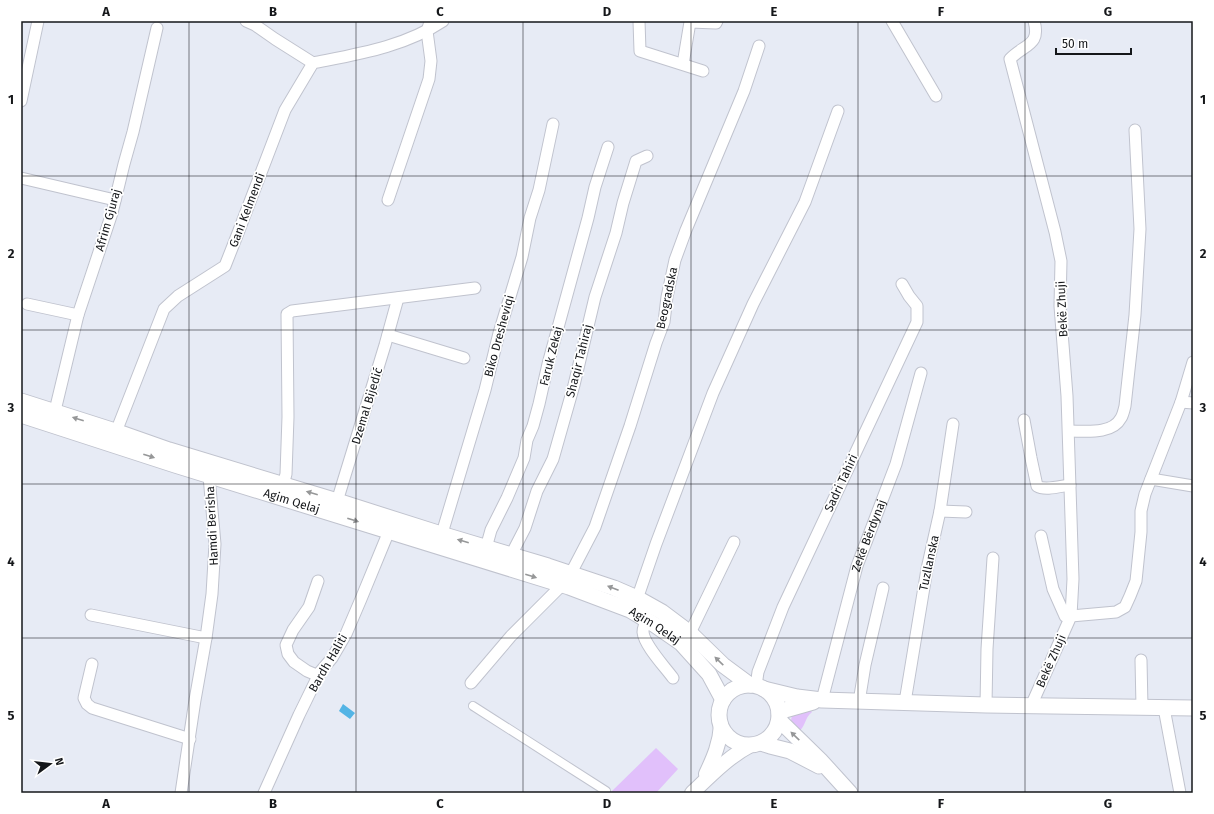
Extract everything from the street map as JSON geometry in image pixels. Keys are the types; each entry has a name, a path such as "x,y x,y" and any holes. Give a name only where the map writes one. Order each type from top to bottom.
{"main road":[{"name":"Agim Qelaj","path":"21,401 54,418 114,438 169,450 210,469 440,541 508,561 571,573 635,605 646,620 681,643 709,674 723,700"},
{"name":"Agim Qelaj","path":"21,415 54,418"},
{"name":"Agim Qelaj","path":"210,469 283,485 388,531 440,541"},
{"name":"Agim Qelaj","path":"508,561 562,585 662,612 690,633 723,665 757,687"},
{"path":"831,773 790,751 770,746 741,744 732,740 721,725 719,716 723,700 732,690 738,687 757,687 797,697 859,702 1193,708"},
{"path":"757,687 771,695 776,702 779,717 850,793"},
{"path":"756,744 769,737 775,729 779,717 785,710 822,700"}],"street":[{"path":"21,101 38,21"},
{"path":"246,21 255,25 275,40 314,63 367,53 403,42 429,26 443,21"},
{"path":"640,21 640,51 703,71"},
{"path":"682,64 690,22 716,23 717,21"},
{"path":"892,21 936,96"},
{"name":"Bekë Zhuji","path":"1032,706 1071,616 1073,580 1069,431 1065,357 1060,306 1061,261 1010,59 1035,38 1037,30 1034,21"},
{"path":"388,200 429,79 431,61 429,26"},
{"name":"Afrim Gjuraj","path":"54,418 78,315 112,214 157,28"},
{"name":"Beogradska","path":"571,573 595,527 630,426 664,322 667,297 675,260 741,98 759,46"},
{"name":"Gani Kelmendi","path":"114,438 164,309 178,296 224,266 285,110 314,63"},
{"path":"635,605 656,544 713,393 753,304 805,202 838,111"},
{"name":"Biko Dresheviqi","path":"440,541 479,411 499,333 522,257 530,218 539,190 553,124"},
{"path":"1069,431 1099,430 1112,427 1122,417 1125,406 1135,315 1140,229 1135,130"},
{"name":"Faruk Zekaj","path":"484,554 491,530 507,498 524,458 527,440 534,426 548,364 595,187 608,147"},
{"name":"Shaqir Tahiraj","path":"508,561 525,528 537,491 553,459 574,385 595,297 616,233 622,203 636,161 647,156"},
{"path":"21,178 115,200"},
{"name":"Sadri Tahiri","path":"757,687 758,672 783,607 917,322 917,306 902,284"},
{"name":"Agim Qelaj","path":"283,485 286,474 288,417 287,314 292,311 475,288"},
{"name":"Dzemal Bijedić","path":"335,507 398,298"},
{"path":"27,304 78,315"},
{"path":"388,335 464,358"},
{"path":"1041,536 1053,590 1065,616 1116,612 1125,607 1136,581 1141,532 1141,511 1145,494 1181,402 1193,362"},
{"name":"Zekë Bërdynaj","path":"822,700 857,566 896,464 921,373"},
{"path":"1181,402 1193,403"},
{"path":"1024,420 1037,486 1040,488 1045,488 1070,485"},
{"name":"Tuzllanska","path":"904,702 927,569 940,511 953,424"},
{"name":"Hamdi Berisha","path":"181,793 212,594 215,558 210,469"},
{"path":"1151,479 1193,486"},
{"path":"940,511 966,512"},
{"name":"Bardh Haliti","path":"264,793 298,715 318,676 332,658 346,634 388,531"},
{"name":"Agim Qelaj","path":"690,633 734,542"},
{"path":"986,705 987,650 993,558"},
{"path":"471,683 511,636 562,585 571,573"},
{"path":"318,581 309,607 293,630 286,645 288,654 294,662 307,671 318,676"},
{"path":"859,702 865,665 883,588"},
{"path":"91,616 206,638"},
{"path":"646,620 643,630 644,637 657,659 673,678"},
{"path":"1141,660 1142,707"},
{"path":"92,664 84,698 87,704 92,708 190,739"},
{"path":"473,706 606,791"},
{"path":"1164,708 1180,793"},
{"path":"696,789 715,757 720,737 721,725"},
{"path":"696,789 719,766 736,753 756,744"}],"shaded area":[{"path":"808,708 812,712 809,714 801,730 798,732 795,730 791,720 792,716"},
{"path":"656,748 678,769 656,793 610,793"}],"water":[{"path":"343,704 355,713 350,719 339,711"}]}
